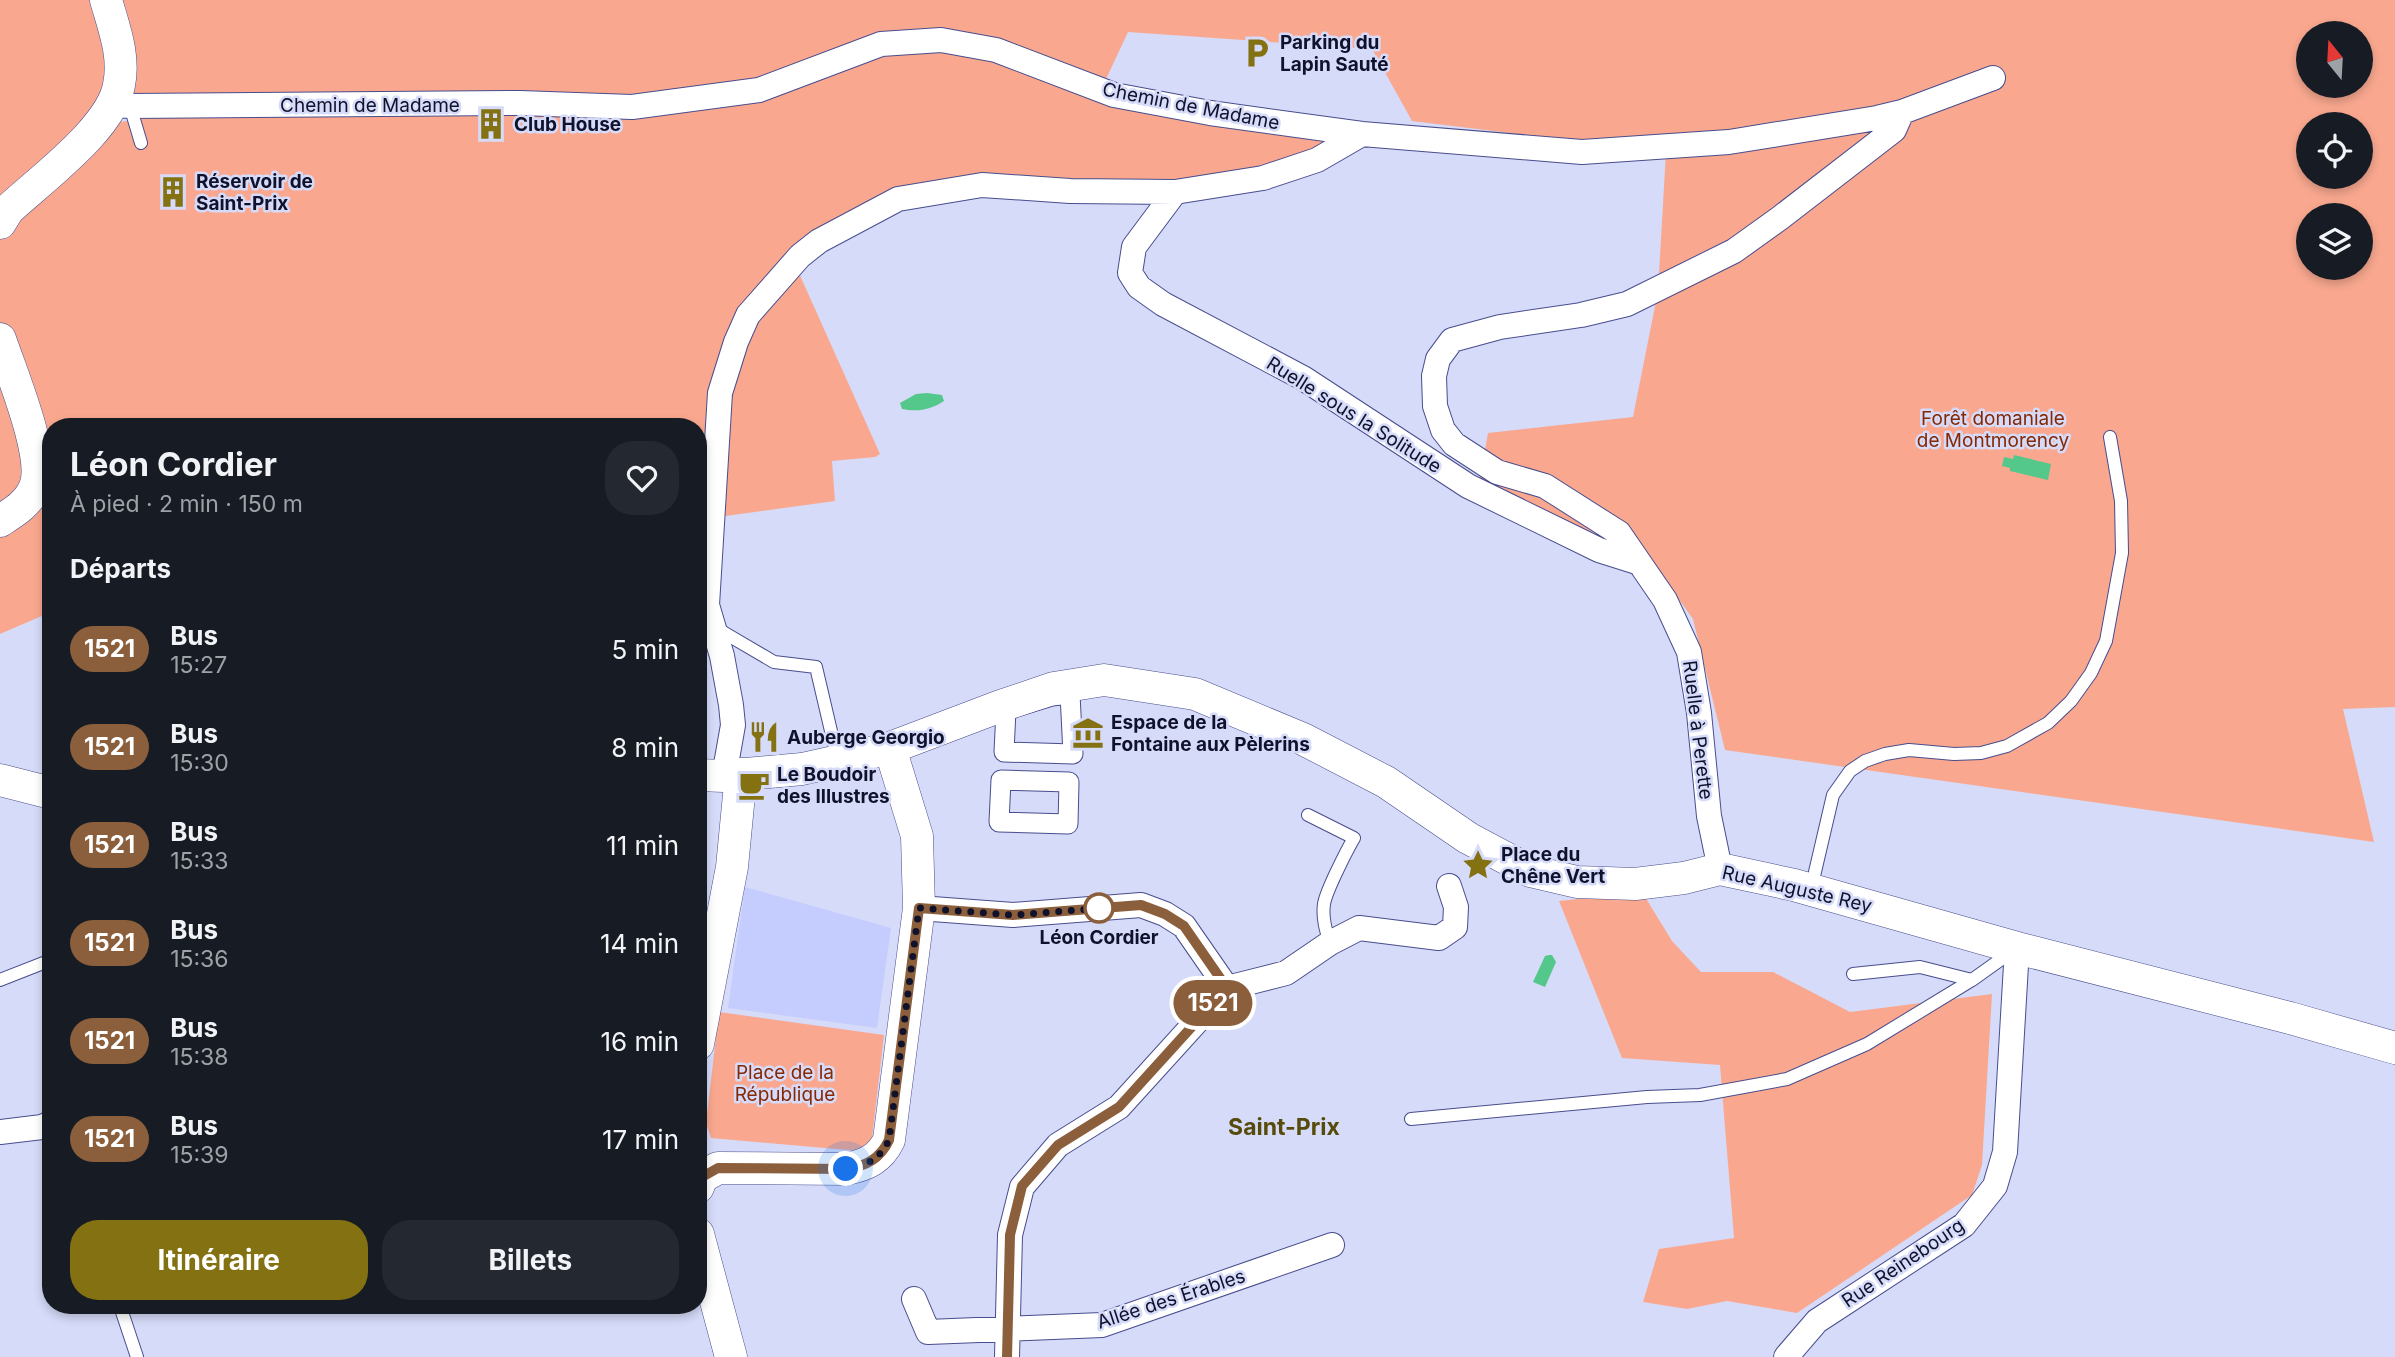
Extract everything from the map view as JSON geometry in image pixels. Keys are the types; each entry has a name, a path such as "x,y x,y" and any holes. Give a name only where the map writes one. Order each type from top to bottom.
{"street":[{"path":"0,223 8,210 59,166 121,106 120,48 106,0"},
{"name":"Chemin de Madame","path":"121,106 520,103 632,107 759,90 881,44 941,40 996,50 1114,95 1210,113 1362,134 1582,152 1730,142 1902,112 1993,78"},
{"name":"Ruelle à Perette","path":"1720,869 1709,817 1699,713 1689,652 1665,600 1619,533 1545,486 1497,471 1454,444 1443,430 1435,407 1434,376 1438,359 1452,340 1500,327 1581,315 1627,304 1734,251 1894,130 1902,112"},
{"path":"707,997 732,867 721,775 733,725 722,656 707,605 707,590 720,393 736,342 748,315 800,257 819,241 898,199 982,185 1070,191 1175,192 1263,178 1317,160 1362,134"},
{"name":"Ruelle sous la Solitude","path":"1175,192 1133,247 1130,273 1139,287 1163,304 1303,378 1468,486 1599,550 1637,562"},
{"path":"0,339 34,444 39,468 35,488 26,503 0,521"},
{"name":"Rue Auguste Rey","path":"721,775 802,769 890,748 1054,688 1104,680 1195,694 1303,739 1386,782 1468,838 1530,872 1577,882 1635,884 1684,878 1720,869 1811,889 2017,948 2395,1048"},
{"path":"707,1169 730,1167 846,1169 861,1166 883,1152 889,1140 919,908 917,836 890,748"},
{"path":"0,780 42,791"},
{"path":"1007,1357 1010,1235 1022,1186 1058,1145 1119,1107 1227,988 1286,973 1330,943 1359,928 1439,938 1455,927 1456,908 1449,886"},
{"path":"919,908 1013,915 1141,905 1165,914 1184,926 1227,988"},
{"name":"Rue Reinebourg","path":"1786,1357 1816,1321 1964,1225 1995,1186 2005,1152 2017,948"},
{"path":"0,1132 42,1127"},
{"name":"Allée des Érables","path":"914,1299 928,1332 1102,1325 1332,1245"},
{"path":"707,1268 731,1357"}],"lane":[{"path":"121,106 141,143"},
{"path":"1811,889 1833,795 1850,771 1865,761 1909,750 1954,754 1982,753 2007,746 2048,723 2071,701 2091,673 2106,641 2123,554 2121,501 2110,437"},
{"path":"712,626 774,662 816,667 838,761"},
{"path":"1308,815 1354,838 1324,903 1325,924 1330,943"},
{"path":"1411,1119 1647,1097 1700,1095 1787,1079 1867,1044 1972,980 2017,948"},
{"path":"0,980 42,964"},
{"path":"1853,974 1920,967 1972,980"},
{"path":"123,1314 136,1357"}],"shaded area":[{"path":"916,394 942,395 944,401 924,410 902,409 900,403"},
{"path":"2014,455 2051,464 2048,480 2010,471 2010,468 2002,466 2004,457 2013,459"},
{"path":"745,887 891,928 877,1028 728,1008"},
{"path":"1552,955 1556,962 1545,987 1533,982 1545,956"}],"green space":[{"name":"Forêt domaniale de Montmorency","path":"0,0 2395,0 2395,707 2343,709 2374,842 1725,750 1693,619 1647,555 1479,484 1488,433 1633,417 1658,291 1666,152 1412,121 1372,49 1128,32 1100,92 1362,134 1263,178 898,199 819,241 737,324 707,480 707,418 42,418 42,616 0,634","holes":["112,105 180,114 119,122"]},
{"path":"798,271 880,454 875,457 832,461 835,501 718,517 737,347"},
{"path":"1642,892 1672,941 1701,972 1773,972 1850,1012 1992,994 1982,1165 1972,1195 1797,1313 1727,1301 1687,1309 1643,1302 1659,1249 1734,1238 1720,1065 1622,1058 1559,901"},
{"name":"Place de la République","path":"719,1012 884,1035 872,1138 859,1151 711,1138 707,1114"}],"bus line":[{"name":"1521","path":"707,1172 730,1167 846,1169 861,1166 883,1152 889,1140 919,908 1013,915 1141,905 1165,914 1184,926 1227,988 1119,1107 1058,1145 1022,1186 1010,1235 1007,1357"}],"place":[{"name":"Parking du Lapin Sauté","path":"1257,53"},
{"name":"Club House","path":"491,124"},
{"name":"Réservoir de Saint-Prix","path":"173,192"},
{"name":"Espace de la Fontaine aux Pèlerins","path":"1088,733"},
{"name":"Auberge Georgio","path":"764,737"},
{"name":"Le Boudoir des Illustres","path":"754,785"},
{"name":"Place du Chêne Vert","path":"1478,865"},
{"name":"Léon Cordier","path":"1099,908"}],"district":[{"name":"Saint-Prix","path":"1284,1127"}],"route":[{"path":"846,1169 873,1160 883,1152 889,1140 919,908 1013,915 1105,908 1099,908"}]}
